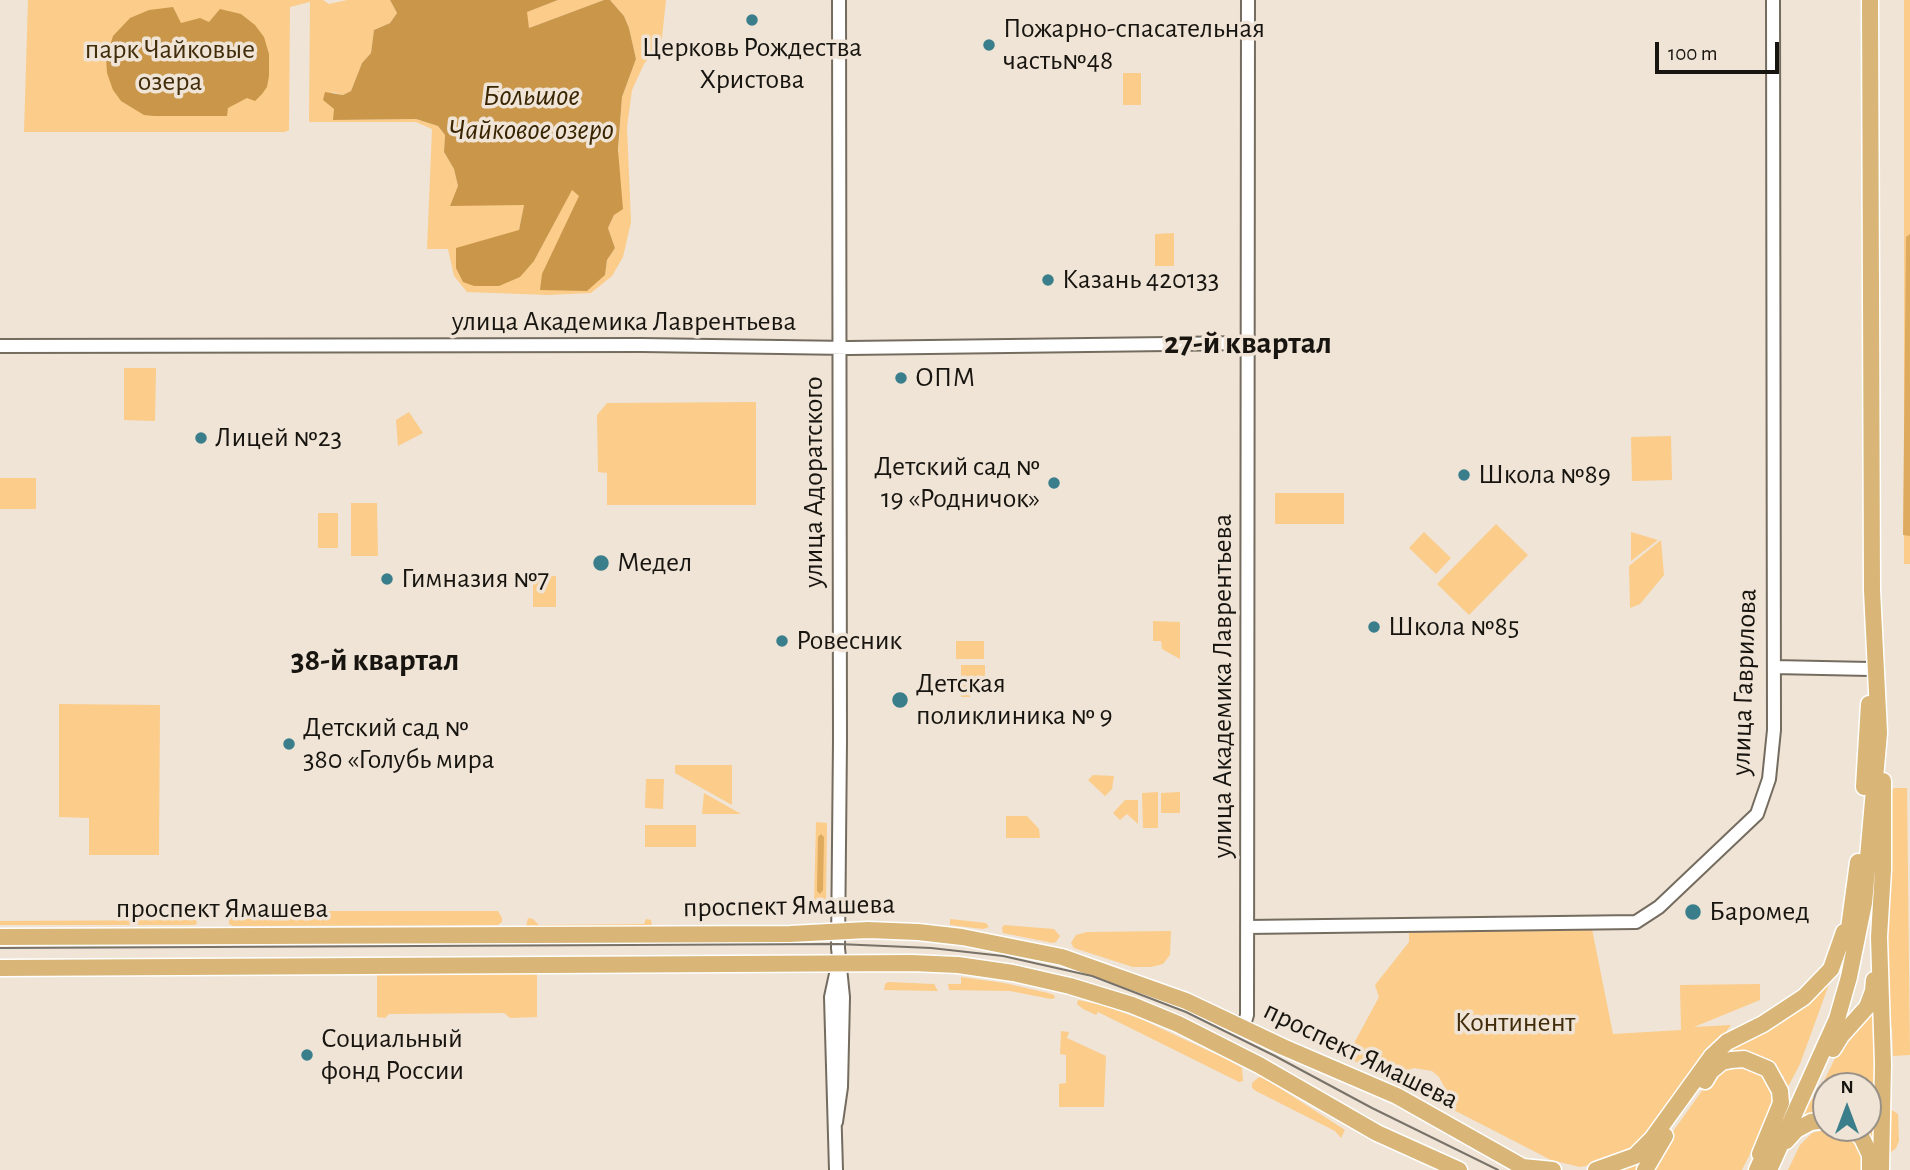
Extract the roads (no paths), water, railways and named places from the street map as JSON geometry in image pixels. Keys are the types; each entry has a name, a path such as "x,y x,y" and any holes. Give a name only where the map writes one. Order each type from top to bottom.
{"main road":[{"path":"1755,1170 1785,1113 1828,1016 1847,948 1860,849 1872,590 1870,0"},
{"path":"1872,590 1884,802 1879,937 1883,1064 1881,1170"},
{"path":"1769,1170 1838,1019 1864,903 1879,733"},
{"path":"1596,1170 1635,1156 1651,1139 1712,1056 1727,1042 1763,1024 1804,998 1831,969 1850,913"},
{"name":"проспект Ямашева","path":"0,937 751,934 868,930 929,933 993,942 1062,957 1186,1001 1397,1096 1526,1168"},
{"path":"1806,1088 1825,1065 1841,1036 1863,1013 1870,1001 1879,937"},
{"name":"проспект Ямашева","path":"0,968 912,963 958,965 1025,976 1112,998 1178,1024 1259,1065 1377,1133 1459,1170"},
{"path":"1645,1170 1657,1148 1711,1071 1722,1062 1744,1059 1768,1069 1780,1091 1781,1102 1755,1170"},
{"path":"1779,1148 1796,1130 1812,1122"},
{"path":"1864,1142 1870,1155 1870,1170"},
{"path":"1526,1168 1553,1170"}],"street":[{"name":"улица Адоратского","path":"836,1170 831,997 839,964 839,0"},
{"name":"улица Академика Лаврентьева","path":"1243,1028 1247,1015 1248,0"},
{"name":"улица Гаврилова","path":"1247,927 1636,922 1659,907 1757,814 1765,793 1774,730 1773,0"},
{"name":"улица Академика Лаврентьева","path":"0,346 642,345 838,348 1248,343"},
{"path":"1774,667 1870,669"}],"water":[{"name":"Большое Чайковое озеро","path":"390,0 558,0 527,12 529,28 604,0 610,0 624,16 636,59 622,97 618,150 623,209 614,215 608,228 615,248 607,260 605,275 587,291 540,290 542,274 579,196 572,190 534,261 520,277 499,286 474,286 463,282 456,268 456,248 519,230 524,205 450,206 458,186 454,169 444,152 445,135 438,126 416,119 333,120 334,109 323,100 325,92 343,95 351,91 362,63 371,53 374,30 390,23 397,13"},
{"path":"173,7 181,23 200,18 209,22 220,9 241,14 255,25 264,37 269,54 269,76 267,87 255,101 247,98 228,108 227,116 154,116 144,115 121,101 113,90 107,73 106,58 113,36 130,18 149,10"}],"tram line":[{"path":"0,948 838,944 931,948 1003,956 1092,976 1186,1012 1498,1170"}],"place":[{"name":"Церковь Рождества Христова","path":"752,20"},
{"name":"Пожарно-спасательная часть№48","path":"989,45"},
{"name":"Казань 420133","path":"1048,280"},
{"name":"ОПМ","path":"901,378"},
{"name":"Лицей №23","path":"201,438"},
{"name":"Школа №89","path":"1464,475"},
{"name":"Детский сад № 19 «Родничок»","path":"1054,483"},
{"name":"Медел","path":"601,563"},
{"name":"Гимназия №7","path":"387,579"},
{"name":"Школа №85","path":"1374,627"},
{"name":"Ровесник","path":"782,641"},
{"name":"Детская поликлиника № 9","path":"900,700"},
{"name":"Детский сад № 380 «Голубь мира","path":"289,744"},
{"name":"Баромед","path":"1693,912"},
{"name":"Социальный фонд России","path":"307,1055"}],"district":[{"name":"27-й квартал","path":"1248,343"},
{"name":"38-й квартал","path":"375,660"}],"park label":[{"name":"парк Чайковые озера","path":"170,66"},
{"name":"Континент","path":"1515,1023"}]}
